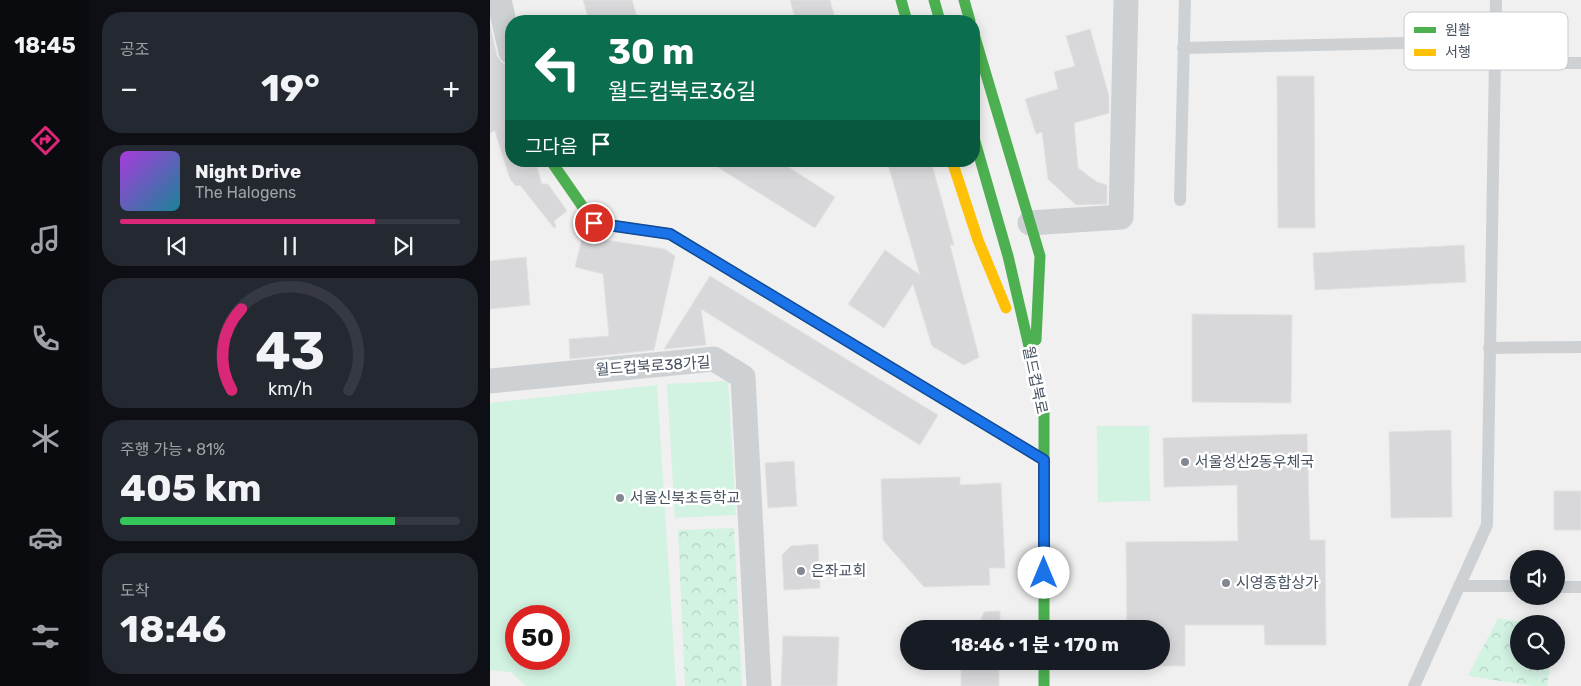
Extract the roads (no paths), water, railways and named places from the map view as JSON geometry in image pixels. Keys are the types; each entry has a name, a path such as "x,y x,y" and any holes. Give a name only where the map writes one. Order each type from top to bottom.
{"main road":[{"path":"901,0 906,15"},
{"path":"934,0 938,15"},
{"path":"964,0 968,15"},
{"path":"980,54 1040,256 1034,374"},
{"name":"월드컵북로","path":"980,159 1008,256 1044,411 1044,620"},
{"path":"555,167 594,223 670,234 1044,460"},
{"path":"954,167 978,240 1034,374"},
{"path":"1044,670 1044,686"}],"street":[{"path":"499,0 505,26"},
{"path":"1030,223 1121,217 1126,0"},
{"name":"월드컵북로38가길","path":"490,381 714,359 743,377 759,686"}],"lane":[{"path":"1180,200 1185,0"},
{"path":"1183,48 1404,43"},
{"path":"1568,63 1581,63"},
{"path":"1414,686 1487,525 1496,70"},
{"path":"1489,348 1581,347"},
{"path":"1459,586 1510,586"},
{"path":"1565,587 1581,587"}],"place":[{"name":"서울성산2동우체국","path":"1185,462"},
{"name":"서울신북초등학교","path":"620,498"},
{"name":"은좌교회","path":"801,571"},
{"name":"시영종합상가","path":"1226,583"}]}
